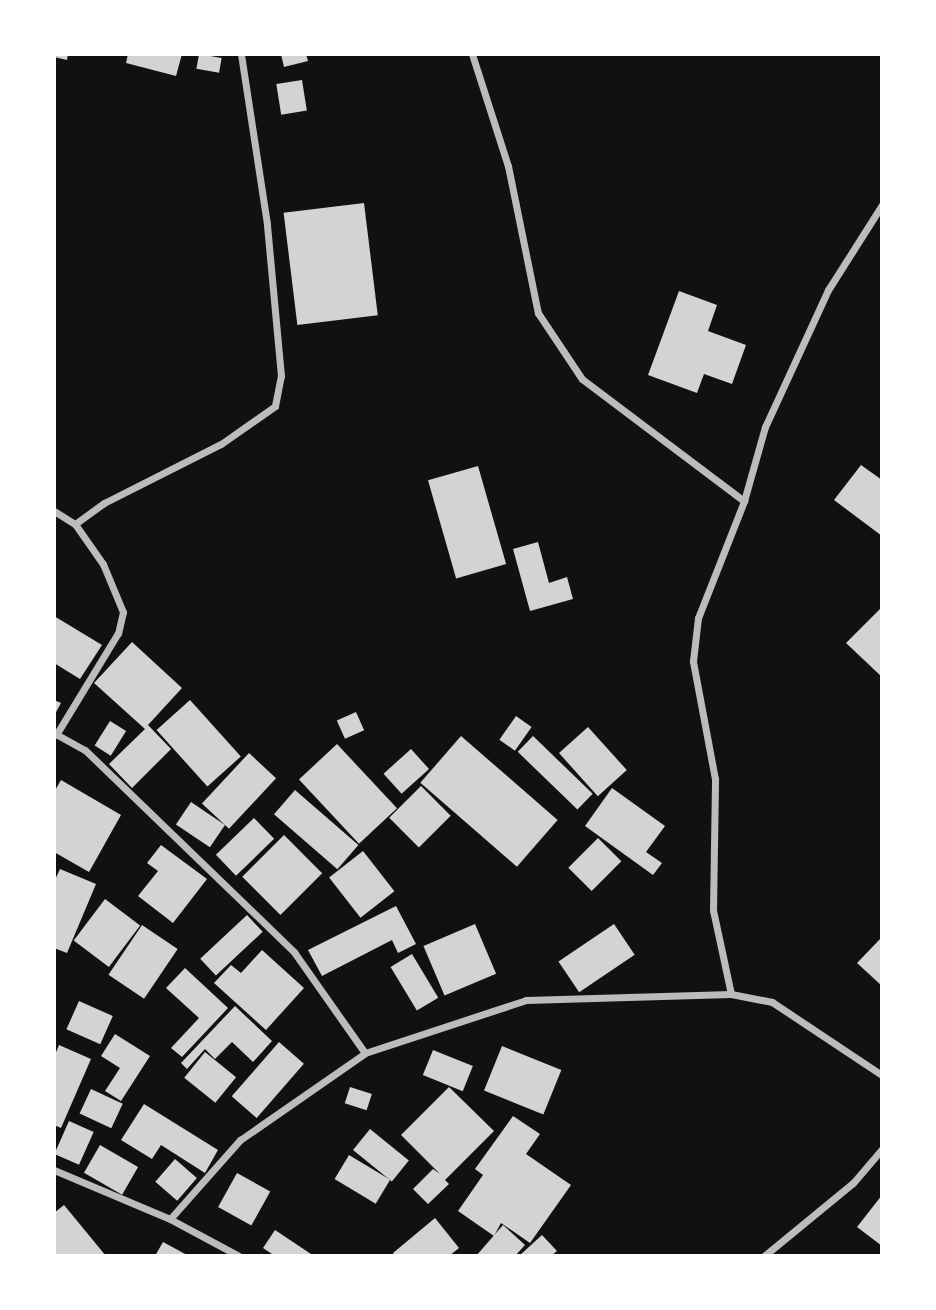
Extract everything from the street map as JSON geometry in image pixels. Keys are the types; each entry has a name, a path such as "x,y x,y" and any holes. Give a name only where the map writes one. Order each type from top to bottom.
{"street":[{"path":"75,524 104,503 221,444 275,406 281,376 267,224 241,54"},
{"path":"472,54 508,166 538,313 582,379 744,502"},
{"path":"732,994 713,910 715,779 693,661 698,618 744,502 765,427 828,290 882,205"},
{"path":"54,511 75,524 103,564 123,612 118,633 55,734 85,750 294,952 365,1053"},
{"path":"170,1219 240,1140 365,1053 526,1000 732,994 772,1002 882,1075"},
{"path":"764,1256 853,1183 882,1149"},
{"path":"54,1170 170,1219 239,1256"}],"building":[{"path":"54,54 68,54 67,60 54,57"},
{"path":"128,54 182,54 176,76 126,63"},
{"path":"199,54 222,58 219,73 196,69"},
{"path":"281,54 306,54 308,61 284,67"},
{"path":"302,80 307,111 281,115 276,84"},
{"path":"364,203 378,315 297,325 284,213"},
{"path":"679,291 717,305 708,331 746,345 732,384 704,374 697,393 648,375"},
{"path":"861,465 882,480 882,536 834,500"},
{"path":"478,466 506,564 456,578 428,480"},
{"path":"538,542 549,583 567,577 573,599 530,611 513,549"},
{"path":"882,607 882,677 846,643"},
{"path":"54,616 102,645 80,679 54,663"},
{"path":"132,642 182,688 148,725 171,749 132,788 109,764 145,729 94,683"},
{"path":"54,700 61,703 54,716"},
{"path":"190,700 241,756 207,787 157,730"},
{"path":"356,712 364,730 345,739 337,721"},
{"path":"516,716 532,727 515,751 499,740"},
{"path":"110,721 126,731 111,756 95,746"},
{"path":"588,727 627,770 598,796 559,753"},
{"path":"461,736 558,820 517,867 420,783"},
{"path":"533,736 593,794 577,809 518,752"},
{"path":"337,744 397,808 359,844 299,779"},
{"path":"411,749 429,769 402,794 384,774"},
{"path":"249,753 276,778 229,829 202,803"},
{"path":"61,780 121,815 89,872 54,852 54,792"},
{"path":"421,786 451,816 419,848 389,818"},
{"path":"612,788 665,826 646,852 662,863 653,875 585,826"},
{"path":"295,790 358,845 337,869 274,814"},
{"path":"191,802 225,825 210,847 176,824"},
{"path":"254,818 274,839 236,876 216,855"},
{"path":"284,835 322,873 280,915 242,877"},
{"path":"598,838 621,861 592,891 568,868"},
{"path":"161,845 207,879 173,923 138,896 158,871 147,863"},
{"path":"363,851 394,891 361,918 329,877"},
{"path":"60,869 96,884 67,953 54,948 54,882"},
{"path":"105,899 140,925 109,967 74,941"},
{"path":"396,906 416,944 398,953 392,940 322,976 308,950"},
{"path":"247,915 263,932 216,975 200,959"},
{"path":"475,924 496,974 445,996 423,946"},
{"path":"614,924 635,955 579,992 558,961"},
{"path":"142,925 178,949 144,999 108,975"},
{"path":"882,937 882,986 857,963"},
{"path":"262,950 304,988 266,1030 214,983 231,965 241,973"},
{"path":"412,954 438,998 417,1011 391,967"},
{"path":"185,968 228,1008 182,1057 171,1048 199,1018 166,988"},
{"path":"79,1001 113,1016 100,1044 66,1029"},
{"path":"235,1006 272,1041 253,1062 232,1042 215,1059 205,1049 187,1069 181,1063"},
{"path":"115,1034 150,1056 121,1101 105,1091 120,1068 101,1056"},
{"path":"279,1042 304,1064 257,1118 232,1096"},
{"path":"59,1045 91,1059 61,1128 54,1125 54,1057"},
{"path":"502,1046 561,1070 543,1114 484,1091"},
{"path":"433,1050 473,1066 463,1091 423,1075"},
{"path":"205,1052 236,1077 215,1103 184,1078"},
{"path":"350,1087 372,1094 367,1110 345,1103"},
{"path":"449,1087 494,1131 445,1180 449,1184 428,1204 413,1189 433,1169 440,1174 401,1135"},
{"path":"91,1089 123,1104 111,1128 80,1113"},
{"path":"144,1104 218,1150 205,1173 161,1145 152,1159 121,1140"},
{"path":"513,1116 540,1134 526,1154 571,1185 530,1243 501,1223 494,1236 458,1211 483,1175 475,1169"},
{"path":"69,1121 94,1132 79,1165 54,1154"},
{"path":"370,1129 409,1160 392,1181 353,1150"},
{"path":"100,1145 138,1167 122,1195 84,1173"},
{"path":"349,1155 390,1180 376,1204 335,1179"},
{"path":"175,1159 197,1178 177,1201 155,1182"},
{"path":"237,1173 270,1191 251,1226 218,1207"},
{"path":"882,1195 882,1246 857,1227"},
{"path":"64,1205 106,1256 54,1254 54,1213"},
{"path":"435,1218 459,1248 449,1256 395,1256 393,1253"},
{"path":"503,1225 525,1245 515,1256 476,1256"},
{"path":"275,1230 314,1256 275,1256 263,1248"},
{"path":"542,1235 557,1251 551,1256 519,1256"},
{"path":"163,1242 189,1256 155,1256"}]}
